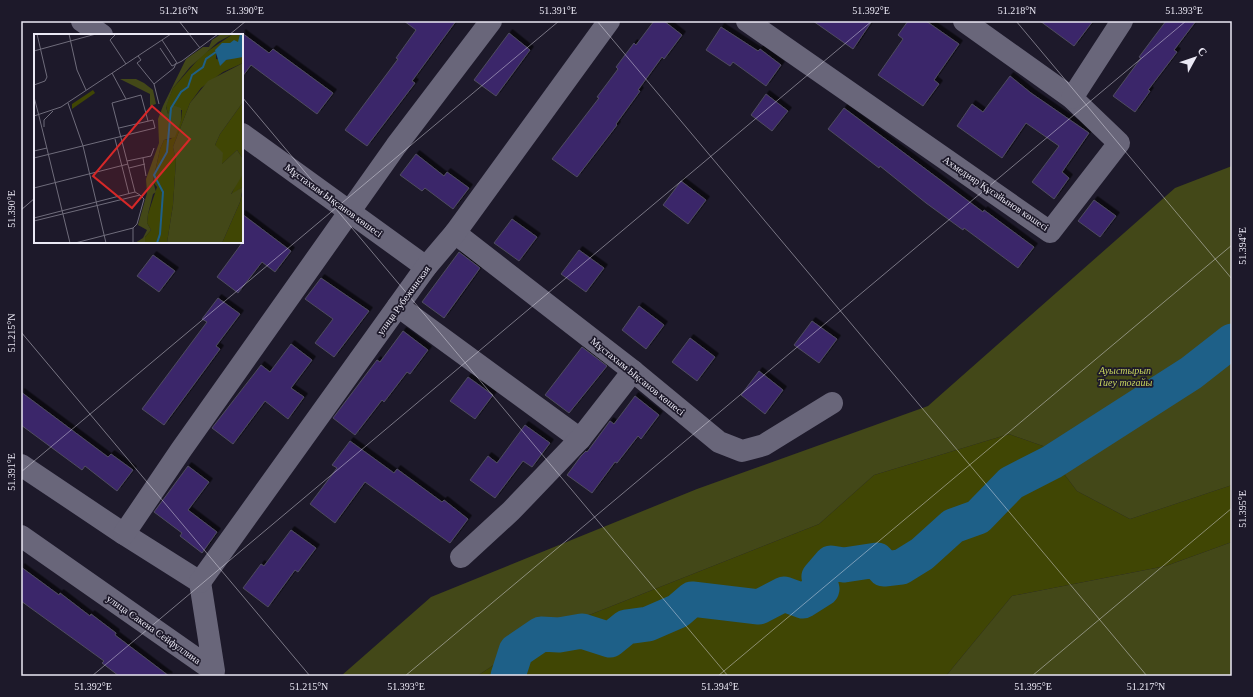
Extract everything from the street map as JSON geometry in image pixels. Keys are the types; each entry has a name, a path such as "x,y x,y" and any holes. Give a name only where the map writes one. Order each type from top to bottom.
{"street":[{"path":"82,21 101,34"},
{"path":"124,534 181,450 352,211 396,146 491,21"},
{"name":"улица Рубежинская","path":"200,582 426,267 455,233 608,21"},
{"name":"Ахмедияр Құсайынов көшесі","path":"747,21 1050,232 1119,143 1072,98 964,21"},
{"path":"1072,98 1122,21"},
{"name":"Мұстахым Ықсанов көшесі","path":"243,135 352,211 426,267"},
{"name":"Мұстахым Ықсанов көшесі","path":"455,233 633,371 719,442 742,451 764,445 832,403"},
{"path":"398,306 580,439"},
{"path":"461,557 511,511 580,439 633,371"},
{"path":"21,465 124,534 200,582"},
{"name":"улица Сакена Сейфуллина","path":"21,536 215,673"},
{"name":"улица Сакена Сейфуллина","path":"200,582 215,673"}],"green space":[{"name":"Ауыстырып Тиеу тоғайы","path":"1232,166 1232,485 1130,519 1077,491 1043,446 1009,434 874,475 819,524 541,634 477,676 341,676 431,597 697,489 928,406 1175,188"},
{"path":"1009,434 1043,446 1077,491 1130,519 1232,485 1232,542 1166,566 1012,596 946,676 477,676 541,634 819,524 874,475"},
{"path":"1232,542 1232,676 946,676 1012,596 1166,566"}],"building":[{"path":"404,21 456,21 412,81 415,83 367,146 345,130 398,59 396,58 416,30"},
{"path":"654,21 664,21 682,35 664,59 662,57 638,90 640,91 616,124 617,125 577,177 552,159 599,98 597,97 618,69 616,67 634,43 636,45"},
{"path":"813,21 872,21 853,49"},
{"path":"908,21 926,21 959,44 934,80 939,84 923,106 878,75 903,39 898,35"},
{"path":"1040,21 1093,21 1074,46"},
{"path":"1166,21 1196,21 1174,50 1177,52 1148,90 1150,91 1135,112 1113,96 1141,58 1139,57"},
{"path":"721,27 758,51 760,49 781,65 766,86 733,62 730,66 706,50"},
{"path":"509,33 530,50 496,96 474,80"},
{"path":"242,34 269,53 273,49 333,93 317,114 251,65 243,76"},
{"path":"1010,76 1031,93 1089,133 1062,172 1069,178 1054,199 1032,182 1059,146 1026,123 1002,158 957,126 972,104 983,112"},
{"path":"766,94 788,111 772,131 751,115"},
{"path":"844,108 983,212 984,210 1034,247 1018,268 964,228 963,230 926,203 880,166 879,168 828,129"},
{"path":"416,154 444,176 447,172 469,188 453,209 425,188 422,191 400,175"},
{"path":"681,181 706,200 688,224 663,205"},
{"path":"1094,200 1116,216 1100,237 1078,221"},
{"path":"243,215 291,251 275,272 262,262 238,293 217,277 243,243"},
{"path":"512,219 537,237 519,261 494,243"},
{"path":"579,250 604,268 586,292 561,274"},
{"path":"459,252 480,268 444,318 422,302"},
{"path":"153,255 175,271 159,292 137,276"},
{"path":"321,278 369,311 334,357 315,343 333,319 305,299"},
{"path":"218,298 240,314 216,346 220,349 164,425 142,409 207,322 202,319"},
{"path":"639,306 664,325 646,349 622,330"},
{"path":"812,321 837,339 819,363 794,345"},
{"path":"403,331 428,350 410,374 407,372 384,402 382,400 355,435 333,418 377,360 380,362"},
{"path":"690,338 715,357 697,381 672,362"},
{"path":"291,344 312,360 291,388 304,397 288,419 265,401 233,444 212,428 261,365 270,372"},
{"path":"582,347 607,366 569,413 545,395"},
{"path":"759,371 783,390 765,414 741,395"},
{"path":"468,377 493,395 475,419 450,401"},
{"path":"21,392 108,457 111,454 133,470 117,491 85,466 82,470 21,425"},
{"path":"635,396 659,415 641,439 638,436 617,463 615,462 592,493 567,475 581,456 586,451 587,452 610,421 614,424"},
{"path":"525,425 550,443 532,467 523,461 495,498 470,480 488,456 497,463"},
{"path":"350,441 394,473 397,469 442,502 444,500 468,519 450,543 365,482 335,523 310,504 337,468 332,465"},
{"path":"188,466 209,482 188,510 217,532 202,553 180,536 182,533 154,512"},
{"path":"291,530 316,548 298,572 295,570 268,607 243,588 261,564 264,566"},
{"path":"21,567 59,595 60,593 90,616 91,614 116,633 115,635 169,676 119,676 102,663 104,661 21,601"}],"waterway":[{"path":"508,676 516,651 541,634 559,635 582,631 610,640 626,627 648,624 678,611 692,599 759,607 784,594 803,601 822,589 819,577 831,563 844,565 877,560 884,569 901,567 922,554 953,526 978,517 1011,483 1052,462 1191,373 1232,341"}]}
